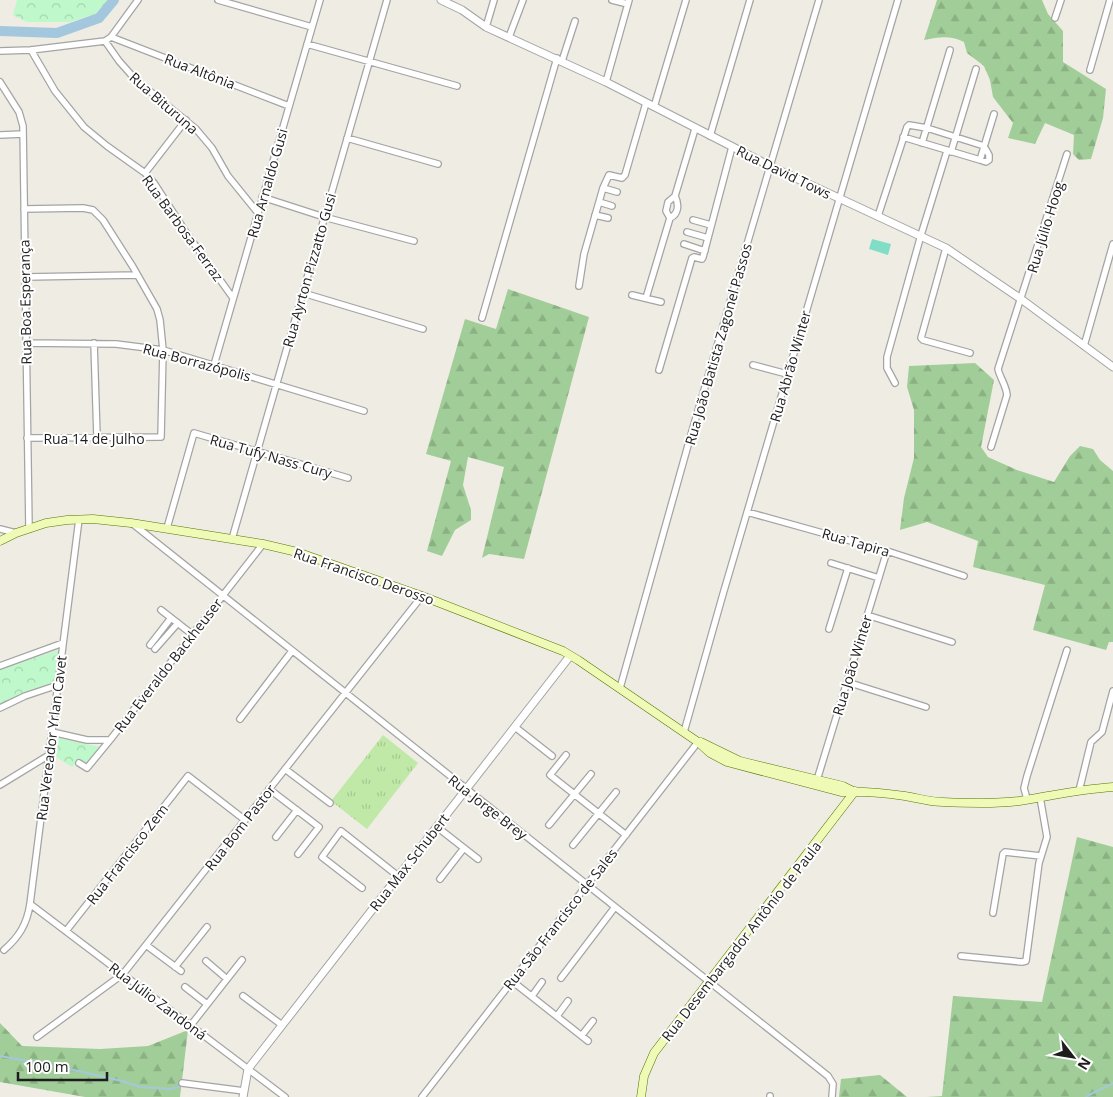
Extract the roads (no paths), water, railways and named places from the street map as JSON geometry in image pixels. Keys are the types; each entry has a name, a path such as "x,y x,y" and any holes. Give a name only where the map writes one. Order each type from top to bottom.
{"main road":[{"name":"Rua Francisco Derosso","path":"0,541 29,528 79,519 167,528 263,544 311,557 422,596 546,644 570,656 620,688 698,742 710,753 732,765 841,792 855,791 907,796 920,800 942,802 1017,801 1113,787"},
{"name":"Rua Francisco Derosso","path":"698,742 740,761 844,786 855,791"},
{"name":"Rua Desembargador Antônio de Paula","path":"641,1097 644,1076 654,1053 855,791"}],"street":[{"path":"0,51 32,50 105,41 112,36 138,0"},
{"path":"218,0 312,27"},
{"name":"Rua Arnaldo Gusi","path":"214,366 320,0"},
{"name":"Rua Ayrton Pizzatto Gusi","path":"232,539 387,0"},
{"name":"Rua David Tows","path":"441,0 462,10 486,27 559,59 770,166 946,248 1113,367"},
{"path":"486,27 494,0"},
{"path":"510,37 523,0"},
{"path":"606,82 628,2 612,0"},
{"path":"654,107 686,0"},
{"path":"710,136 750,0"},
{"name":"Rua João Batista Zagonel Passos","path":"620,688 692,431 819,0"},
{"name":"Rua Abrão Winter","path":"684,732 746,512 898,0"},
{"path":"1055,18 1060,0"},
{"path":"1090,70 1110,0"},
{"path":"482,318 559,59 575,21"},
{"name":"Rua Altônia","path":"112,36 289,106"},
{"name":"Rua Bituruna","path":"105,41 135,79 196,129 212,148 228,176 258,213"},
{"path":"307,44 457,86"},
{"name":"Rua Barbosa Ferraz","path":"32,50 55,91 84,127 106,146 145,173 154,183 185,231 233,298"},
{"path":"922,143 950,50"},
{"path":"895,382 887,368 887,357 921,235 976,69"},
{"name":"Rua Boa Esperança","path":"0,82 21,116 23,134 29,528"},
{"path":"579,286 584,254 603,188 609,175 622,178 625,175 646,103"},
{"path":"984,146 994,114"},
{"path":"145,173 186,120"},
{"path":"878,216 904,137 909,125 927,128 984,146 989,155 988,160 986,162 904,137"},
{"path":"670,218 666,211 667,205 671,198 675,196 695,128"},
{"path":"0,135 23,134"},
{"path":"348,138 438,164"},
{"path":"659,370 692,258 702,259 705,251 732,147"},
{"name":"Rua Júlio Hoog","path":"991,446 1007,395 998,369 1067,154"},
{"path":"603,188 617,192"},
{"path":"646,298 670,218 677,212 678,202 675,196"},
{"path":"262,197 324,217 414,241"},
{"path":"599,202 612,206"},
{"path":"24,209 83,208 93,210 131,263 159,315 163,350"},
{"path":"595,215 608,218"},
{"path":"692,220 712,225"},
{"path":"687,232 708,238"},
{"path":"684,244 705,251"},
{"path":"1084,346 1113,244"},
{"path":"946,248 921,338 970,353"},
{"path":"25,277 137,275"},
{"path":"302,293 423,329"},
{"path":"632,295 661,302"},
{"name":"Rua Borrazópolis","path":"26,343 94,343 129,345 163,350 364,411"},
{"path":"94,343 97,438"},
{"name":"Rua 14 de Julho","path":"27,438 161,437 163,350"},
{"path":"753,365 787,374"},
{"name":"Rua Tufy Nass Cury","path":"167,528 194,433 348,478"},
{"name":"Rua Tapira","path":"746,512 887,551 964,576"},
{"name":"Rua Vereador Yrlan Cavet","path":"4,950 20,933 28,917 79,519"},
{"name":"Rua Jorge Brey","path":"131,523 831,1079 833,1084 832,1097"},
{"path":"0,529 16,533"},
{"name":"Rua Everaldo Backheuser","path":"52,732 87,740 110,740 263,544"},
{"name":"Rua João Winter","path":"817,780 887,551"},
{"path":"831,563 879,578"},
{"path":"828,629 848,568"},
{"name":"Rua Bom Pastor","path":"37,1037 123,974 422,596"},
{"path":"161,610 193,635"},
{"path":"867,615 952,642"},
{"path":"171,618 152,648 178,623"},
{"path":"0,666 63,643"},
{"path":"1027,799 1024,788 1067,650"},
{"path":"240,719 292,651"},
{"name":"Rua Max Schubert","path":"248,1069 570,656"},
{"path":"846,682 926,707"},
{"path":"0,708 25,696 58,685"},
{"path":"1078,791 1090,742 1102,732 1113,691"},
{"path":"515,727 552,756"},
{"path":"78,764 87,768 110,740"},
{"name":"Rua São Francisco de Sales","path":"422,1097 698,742"},
{"path":"0,785 49,755"},
{"path":"566,755 550,775 626,835"},
{"path":"285,769 330,803"},
{"path":"549,825 590,774"},
{"name":"Rua Francisco Zem","path":"66,931 188,776 245,820"},
{"path":"270,789 319,827 298,854"},
{"path":"573,845 616,792"},
{"path":"962,956 1026,961 1041,856 1047,835 1040,797"},
{"path":"276,837 297,810"},
{"path":"437,827 478,859"},
{"path":"362,888 322,856 341,831 398,876"},
{"path":"440,879 464,848"},
{"path":"993,913 1003,854 1005,852 1041,856"},
{"name":"Rua Júlio Zandoná","path":"30,904 286,1097"},
{"path":"561,978 615,907"},
{"path":"146,945 178,969 207,927"},
{"path":"190,1025 242,960"},
{"path":"206,961 227,979"},
{"path":"512,981 588,1040"},
{"path":"532,996 542,982"},
{"path":"184,987 207,1004"},
{"path":"243,996 282,1025"},
{"path":"557,1016 568,1001"},
{"path":"582,1035 593,1021"},
{"path":"182,1083 243,1094 248,1069"}],"waterway":[{"path":"0,31 57,33 99,18 114,0"},
{"path":"0,1056 65,1068 140,1087 170,1089 180,1087"},
{"path":"1086,1097 1113,1083"}]}
